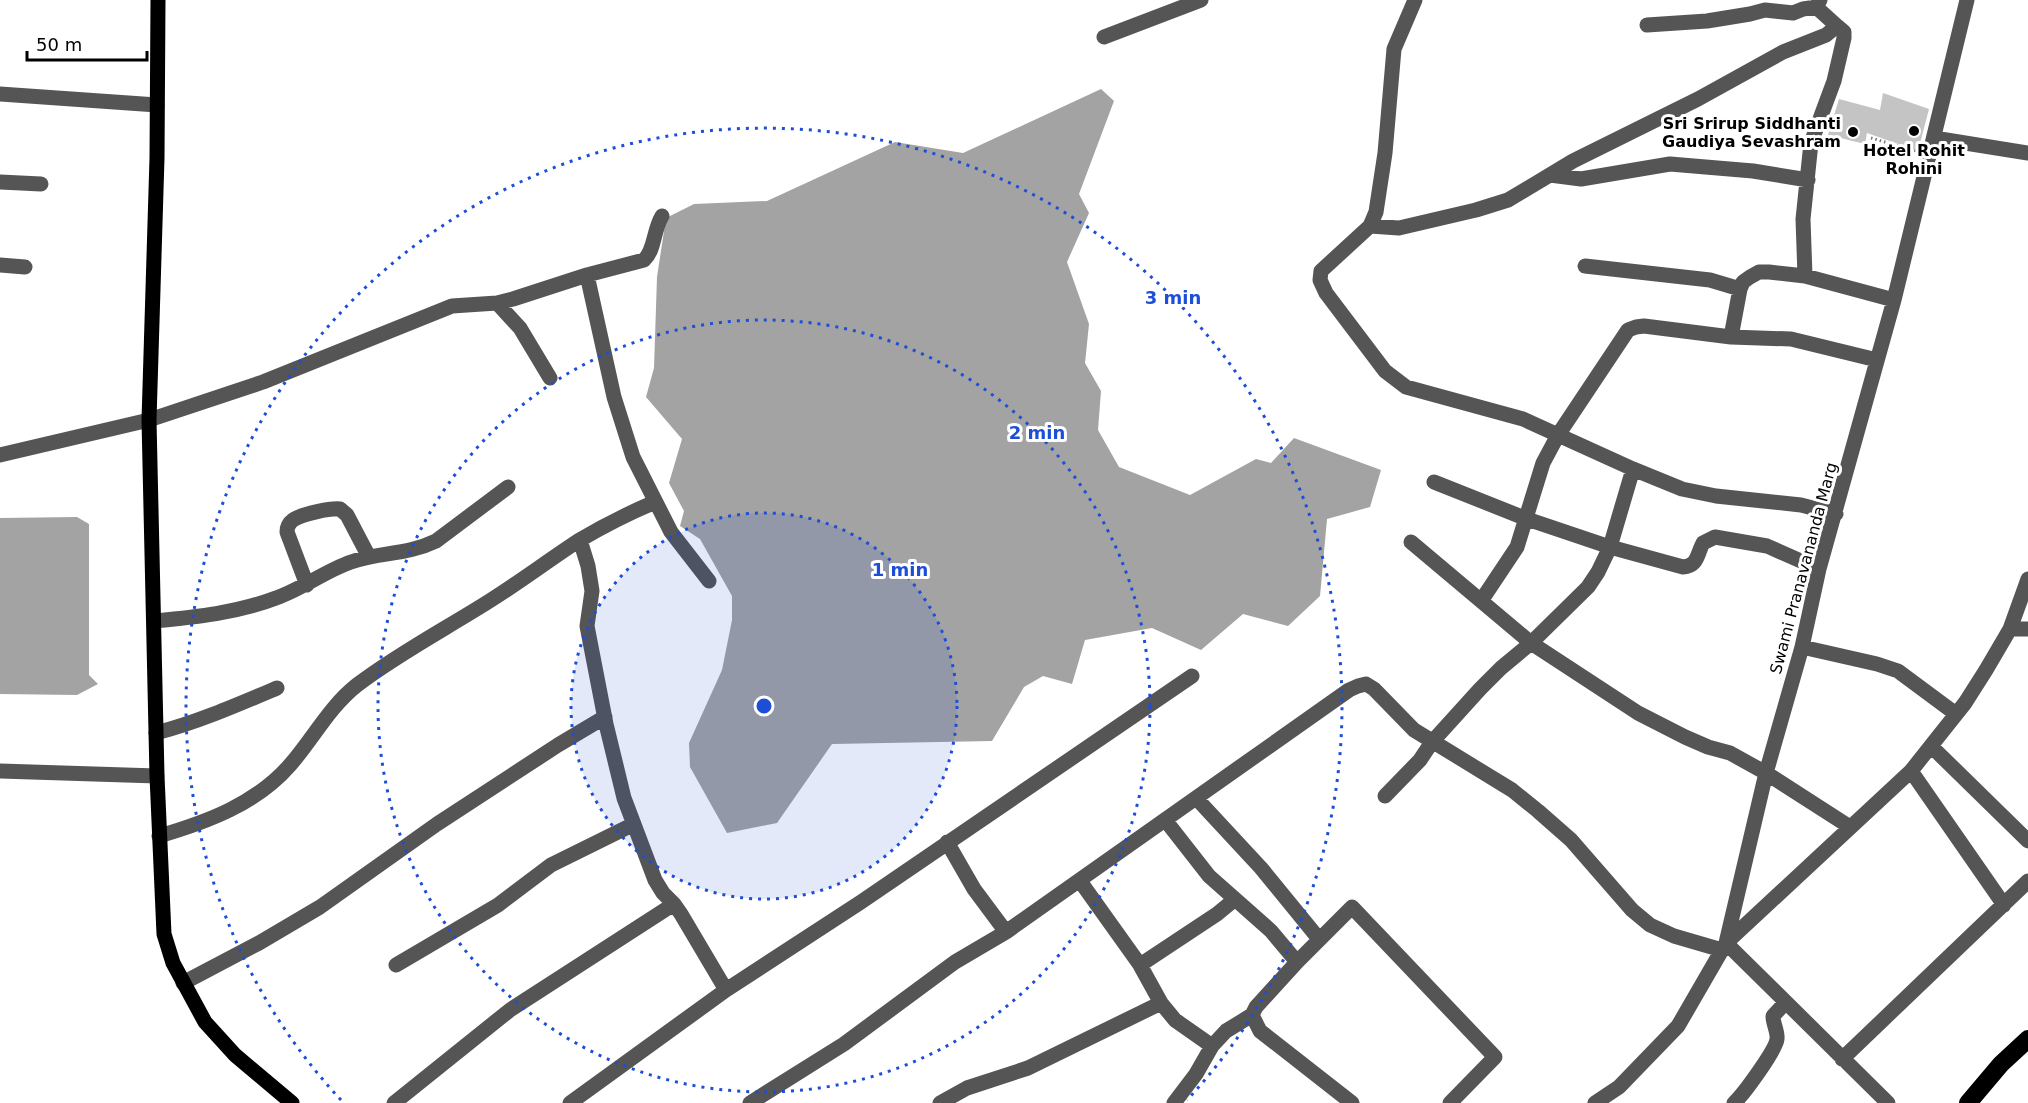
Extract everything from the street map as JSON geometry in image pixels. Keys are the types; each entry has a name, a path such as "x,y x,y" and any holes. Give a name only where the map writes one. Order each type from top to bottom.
{"highway":[{"path":"1968,1103 2001,1064 2028,1039"}],"main road":[{"path":"158,0 149,420 157,776 164,934 173,963 205,1022 235,1055 291,1103"}],"street":[{"path":"1104,37 1201,0"},
{"path":"1415,0 1394,49 1385,153 1376,212 1370,226 1321,271 1320,280 1326,293 1385,371 1406,387 1523,419 1682,489 1696,493 1802,505 1836,514"},
{"name":"Swami Pranavananda Marg","path":"1595,1103 1619,1087 1678,1026 1724,946 1766,773 1802,647 1819,569 1894,300 1967,0"},
{"path":"1647,25 1707,21 1765,10 1793,13 1818,4 1844,32 1834,81 1811,143 1803,219 1805,276"},
{"path":"1370,226 1399,228 1508,200 1573,161 1698,99 1784,52 1826,35 1837,26"},
{"path":"0,94 157,105"},
{"path":"1934,138 2028,153"},
{"path":"1550,175 1581,179 1670,164 1753,171 1808,180"},
{"path":"0,182 40,184"},
{"path":"0,455 149,420 263,382 452,306 497,303 644,260 650,254 656,226 662,216"},
{"path":"0,265 25,267"},
{"path":"1585,266 1710,280 1740,289"},
{"path":"1731,337 1743,282 1759,272 1805,276 1894,300"},
{"path":"587,275 617,407 633,457 671,532 709,581"},
{"path":"497,303 520,328 550,378"},
{"path":"1481,601 1517,547 1544,463 1558,435 1629,330 1644,326 1731,337 1791,339 1876,360"},
{"path":"1385,796 1420,760 1432,742 1480,689 1531,643 1588,586 1598,572 1610,547 1633,469"},
{"path":"1434,482 1527,519 1610,547 1683,567 1690,567 1695,563 1703,543 1715,537 1767,546 1819,569"},
{"path":"153,621 207,615 276,599 350,562 410,551 436,542 470,513 508,487"},
{"path":"159,836 197,825 236,807 265,788 289,766 339,700 357,685 390,662 493,599 580,540 627,514 655,502"},
{"path":"307,585 287,532 293,520 331,508 340,509 347,515 369,557"},
{"path":"580,540 588,566 592,591 587,626 624,798 655,880 674,904 726,990"},
{"path":"1411,542 1531,643 1638,713 1707,747 1730,753 1766,773 1850,827"},
{"path":"1724,946 1911,771 1932,747 1965,703 2010,629 2028,579"},
{"path":"2010,629 2028,628"},
{"path":"1802,647 1898,671 1956,714"},
{"path":"570,1103 726,990 861,902 1192,676"},
{"path":"750,1103 844,1044 956,962 1006,932 1358,686 1366,684 1374,689 1414,730 1512,790 1538,810 1570,840 1632,910 1650,925 1674,936 1724,946 1818,1033 1888,1103"},
{"path":"156,733 216,715 277,688"},
{"path":"183,983 259,943 320,907 437,824 605,717"},
{"path":"1932,747 2028,841"},
{"path":"0,771 157,776"},
{"path":"1911,771 2004,905"},
{"path":"1197,799 1261,868 1319,939"},
{"path":"1166,821 1209,876 1271,931 1297,962"},
{"path":"396,965 498,905 551,865 634,824"},
{"path":"947,842 974,889 1006,932"},
{"path":"1080,881 1140,965 1161,1003 1175,1020 1212,1046"},
{"path":"1842,1059 2028,881"},
{"path":"1140,965 1210,920 1234,900"},
{"path":"394,1103 510,1010 674,904"},
{"path":"1174,1103 1196,1074 1212,1046 1227,1032 1252,1015 1256,1007 1297,962 1352,907 1495,1057 1450,1103"},
{"path":"940,1103 967,1088 1028,1068 1161,1003"},
{"path":"1734,1103 1775,1046 1777,1034 1773,1026 1773,1016 1785,1003"},
{"path":"1252,1015 1266,1037 1352,1103"}],"path":[{"path":"1871,138 1929,155"}],"shaded area":[{"path":"1101,89 1114,101 1079,194 1089,213 1067,262 1089,324 1085,363 1101,391 1098,430 1119,467 1190,495 1256,459 1271,463 1294,438 1381,470 1370,507 1327,519 1320,596 1288,626 1243,614 1201,650 1152,628 1085,640 1072,684 1043,676 1024,687 992,741 832,744 777,823 727,833 690,767 689,743 722,670 732,620 732,596 700,539 680,526 684,511 669,483 682,439 646,397 654,368 657,277 666,218 694,204 767,201 895,142 963,153"},
{"path":"77,517 89,524 89,675 98,684 77,695 0,694 0,518"}],"building":[{"path":"1883,93 1929,109 1918,151 1867,133 1865,144 1828,135 1839,99 1880,110"}],"place":[{"name":"Hotel Rohit Rohini","path":"1914,131"},
{"name":"Sri Srirup Siddhanti Gaudiya Sevashram","path":"1853,132"}]}
